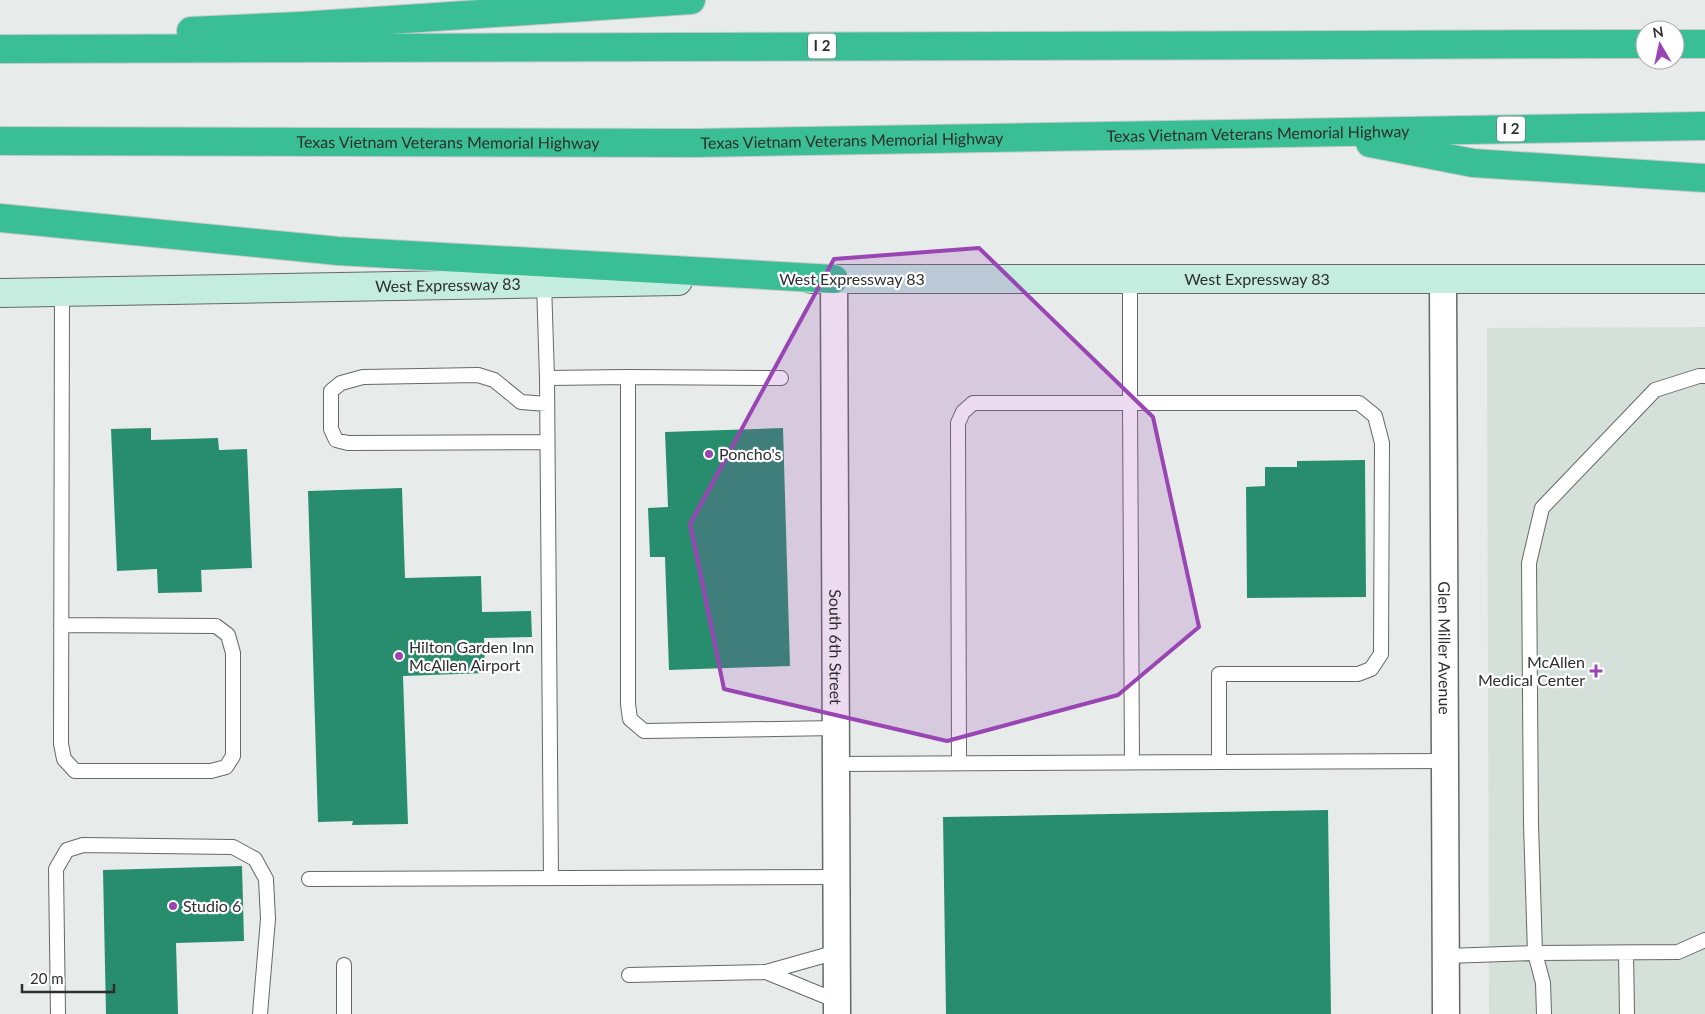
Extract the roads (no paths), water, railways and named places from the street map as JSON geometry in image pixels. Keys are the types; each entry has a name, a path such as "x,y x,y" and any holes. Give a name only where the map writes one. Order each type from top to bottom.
{"highway":[{"path":"0,41 300,26 691,0"},
{"name":"I 2","path":"0,49 1635,44"},
{"path":"1685,44 1705,44"},
{"name":"Texas Vietnam Veterans Memorial Highway","path":"0,141 695,143 1705,126"},
{"path":"1317,132 1473,163 1705,178"},
{"path":"0,218 338,251 834,279"}],"main road":[{"name":"West Expressway 83","path":"0,293 834,279 1705,279"}],"street":[{"name":"South 6th Street","path":"834,279 837,1007"},
{"name":"Glen Miller Avenue","path":"1443,280 1446,1014"}],"lane":[{"path":"1130,279 1132,762"},
{"path":"544,283 548,404 551,878"},
{"path":"61,625 216,626 228,635 233,653 233,756 226,767 211,771 75,771 64,759 61,744 61,625 62,292"},
{"path":"548,404 521,402 494,380 478,375 363,377 342,383 331,391 331,429 336,440 348,443 548,442"},
{"path":"1544,1014 1543,983 1535,953 1531,824 1529,563 1542,508 1655,390 1699,376 1705,376"},
{"path":"547,378 781,378"},
{"path":"628,378 628,704 630,719 644,731 836,728"},
{"path":"960,763 958,423 963,412 973,404 1359,403 1375,416 1382,444 1381,654 1371,669 1358,674 1219,674 1219,762"},
{"path":"837,764 1445,761"},
{"path":"58,1014 56,869 67,850 83,845 233,848 255,859 266,879 268,919 260,1014"},
{"path":"309,879 837,877"},
{"path":"1446,956 1678,952 1705,940"},
{"path":"629,975 766,972 837,952"},
{"path":"1626,953 1627,1014"},
{"path":"344,965 344,1014"},
{"path":"766,972 837,1007"}],"place":[{"name":"Poncho's","path":"709,454"},
{"name":"Hilton Garden Inn McAllen Airport","path":"399,656"},
{"name":"McAllen Medical Center","path":"1596,671"},
{"name":"Studio 6","path":"173,906"}]}
